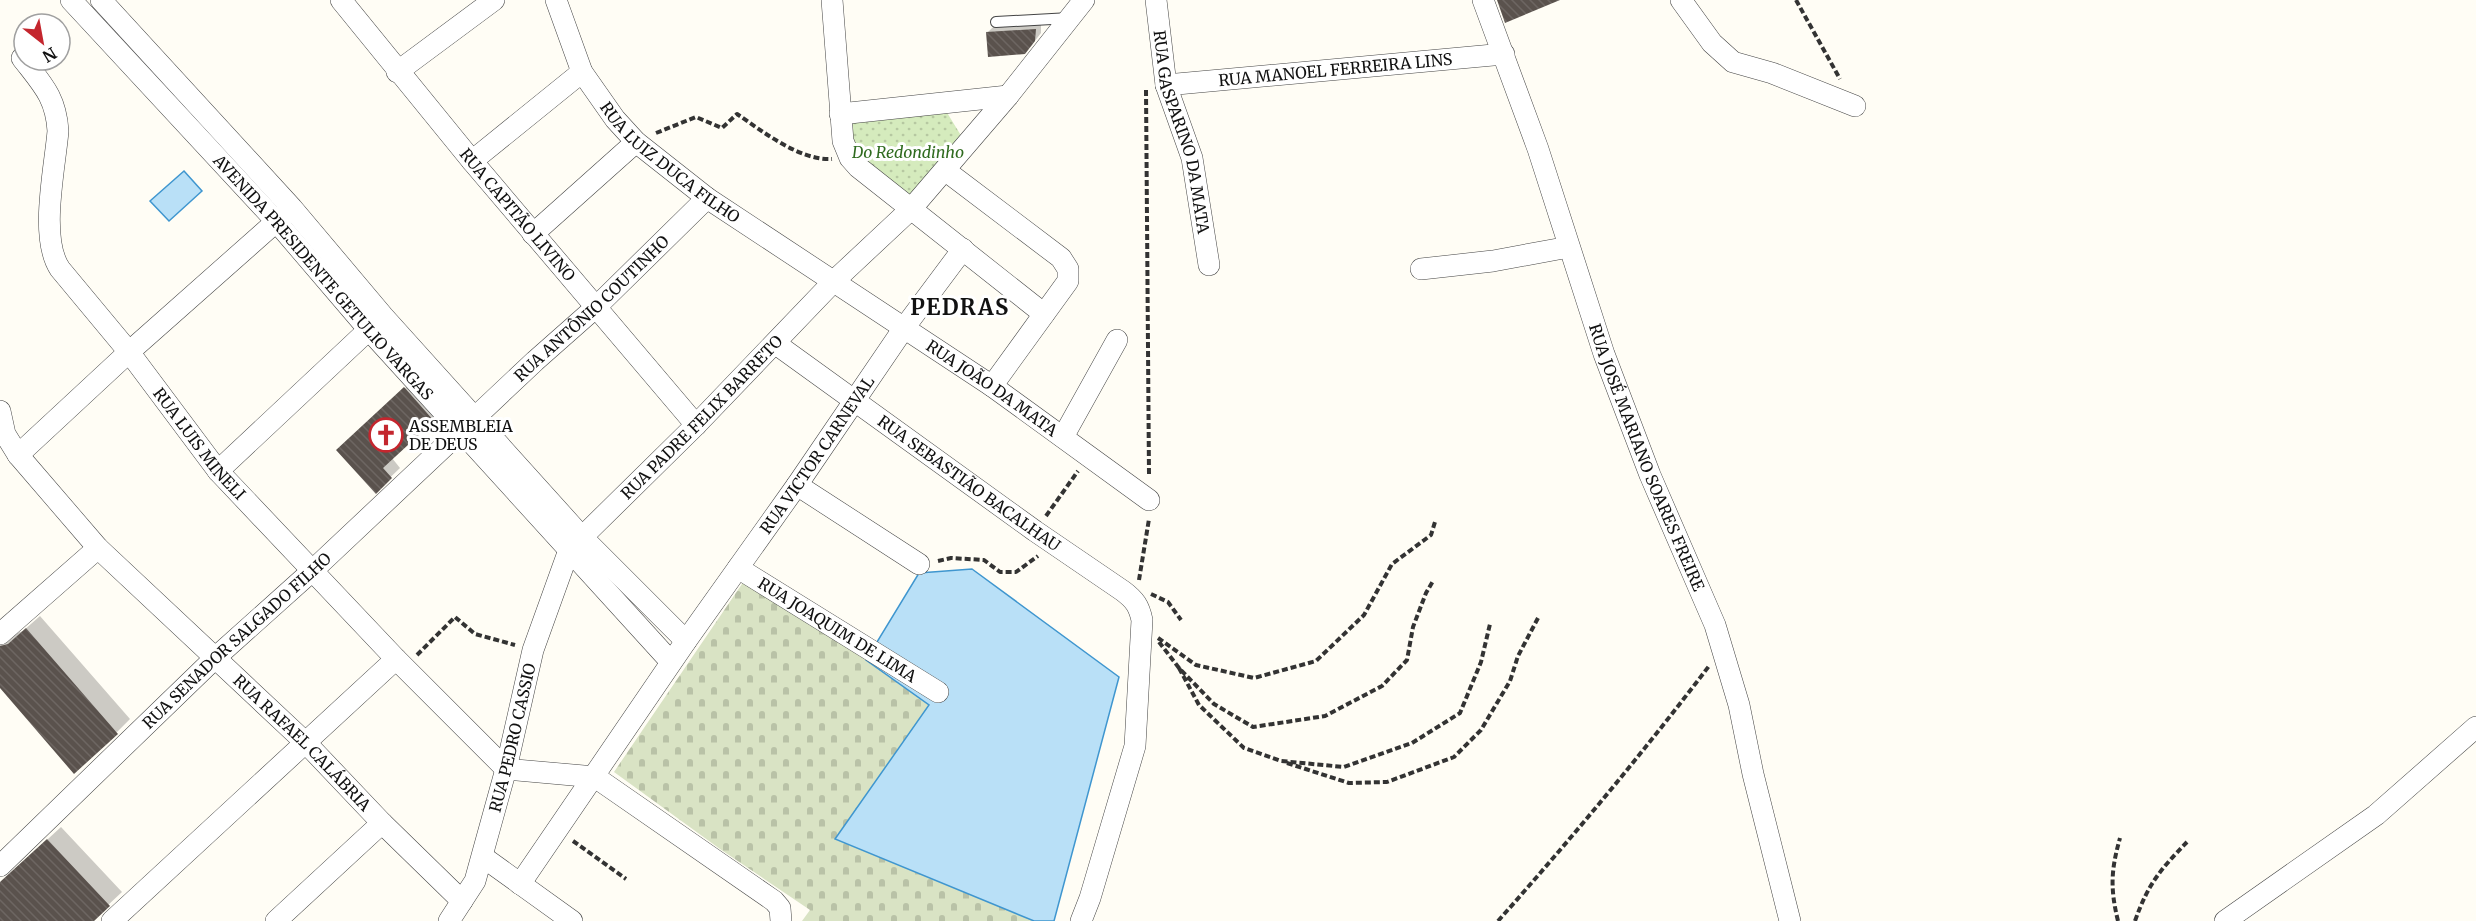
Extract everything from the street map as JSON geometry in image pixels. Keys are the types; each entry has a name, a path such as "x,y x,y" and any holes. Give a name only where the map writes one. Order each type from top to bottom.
{"street":[{"name":"AVENIDA PRESIDENTE GETULIO VARGAS","path":"71,0 284,214"},
{"name":"AVENIDA PRESIDENTE GETULIO VARGAS","path":"101,0 376,323 576,544 671,662"},
{"name":"RUA CAPITÃO LIVINO","path":"340,0 472,162 696,425"},
{"path":"397,72 494,0"},
{"name":"RUA LUIZ DUCA FILHO","path":"556,0 582,72 615,119 636,142 707,198 834,281"},
{"path":"832,0 843,141 850,158 858,167 1044,314"},
{"name":"RUA PADRE FELIX BARRETO","path":"576,544 776,344 834,281 911,209 946,171 1084,0"},
{"name":"RUA GASPARINO DA MATA","path":"1156,0 1166,85 1192,158 1209,265"},
{"name":"RUA JOSÉ MARIANO SOARES FREIRE","path":"1483,0 1538,149 1604,354 1715,625 1737,696 1753,774 1790,921"},
{"path":"1681,0 1712,43 1733,62 1772,73 1855,106"},
{"name":"RUA MANOEL FERREIRA LINS","path":"1166,85 1504,54"},
{"name":"RUA LUIS MINELI","path":"33,72 50,95 57,116 58,131 49,226 52,256 60,269 129,352 218,471 400,663 506,769"},
{"path":"472,162 582,72"},
{"path":"840,114 1008,96"},
{"path":"533,234 636,142"},
{"path":"946,171 1061,258 1068,269 1068,281 992,386"},
{"name":"RUA ANTÔNIO COUTINHO","path":"468,424 596,308 707,198"},
{"path":"18,455 129,352 284,214"},
{"path":"1421,269 1493,261 1569,247"},
{"name":"RUA VICTOR CARNEVAL","path":"520,884 595,777 671,662 797,485 904,328 963,249"},
{"name":"RUA JOÃO DA MATA","path":"834,281 992,386 1149,500"},
{"path":"218,471 376,323"},
{"path":"1063,437 1117,340"},
{"name":"RUA SEBASTIÃO BACALHAU","path":"776,344 1043,537 1136,601"},
{"name":"RUA RAFAEL CALÁBRIA","path":"0,411 5,434 18,455 98,548 307,744 462,902"},
{"name":"RUA SENADOR SALGADO FILHO","path":"0,866 215,658 312,571 468,424"},
{"path":"797,485 919,564"},
{"name":"AVENIDA PRESIDENTE GETULIO VARGAS","path":"576,544 686,641"},
{"name":"RUA PEDRO CASSIO","path":"449,921 475,881 506,769 533,650 576,544"},
{"path":"0,634 98,548"},
{"name":"RUA JOAQUIM DE LIMA","path":"738,568 938,692"},
{"path":"1081,921 1090,898 1135,746 1142,620 1136,601"},
{"path":"112,921 400,663"},
{"path":"2225,921 2376,815 2476,727"},
{"path":"506,769 595,777 774,901 780,908 781,921"},
{"path":"276,921 382,823"},
{"path":"483,857 572,921"}],"lane":[{"path":"996,22 1071,18"}],"path":[{"path":"1796,0 1855,106"},
{"path":"1136,601 1149,516 1146,88 1166,85"},
{"path":"636,142 696,117 722,128 737,114 774,140 820,160 850,158"},
{"path":"919,564 951,558 984,560 1000,572 1016,572 1043,537 1088,456"},
{"path":"1433,581 1413,627 1407,660 1382,686 1325,716 1253,727 1214,704 1179,668 1155,636 1196,665 1254,678 1316,661 1364,615 1392,564 1431,535 1435,522"},
{"path":"1136,601 1147,594 1156,595 1168,602 1181,620"},
{"path":"400,663 455,617 475,634 533,650"},
{"path":"1179,668 1199,705 1244,748 1349,783 1388,782 1454,757 1481,730 1510,681 1518,656 1538,618"},
{"path":"1281,761 1344,767 1412,742 1460,713 1480,662 1490,624"},
{"path":"1498,921 1571,839 1660,730 1722,649"},
{"path":"558,830 626,879"},
{"path":"2118,921 2111,894 2114,860 2120,838"},
{"path":"2135,921 2144,894 2164,866 2187,842"}],"green space":[{"name":"Do Redondinho","path":"946,111 965,142 911,203 870,166 852,142 849,119"},
{"path":"744,581 866,660 929,705 835,839 1034,921 802,921 810,910 720,849 614,772"}],"water":[{"path":"184,171 202,191 169,221 150,201"},
{"path":"972,569 1119,677 1054,921 1034,921 835,839 929,705 866,660 919,573"}],"building":[{"path":"1497,0 1560,0 1505,23"},
{"path":"1036,29 1035,41 1025,54 988,57 986,32"},
{"name":"ASSEMBLEIA DE DEUS","path":"404,387 434,421 383,468 392,478 376,494 336,450"},
{"path":"26,628 118,734 74,774 0,688 0,646 8,644"},
{"path":"47,839 110,906 94,921 0,921 0,882"}],"place":[{"name":"ASSEMBLEIA DE DEUS","path":"386,435"}],"district":[{"name":"PEDRAS","path":"960,307"}]}
